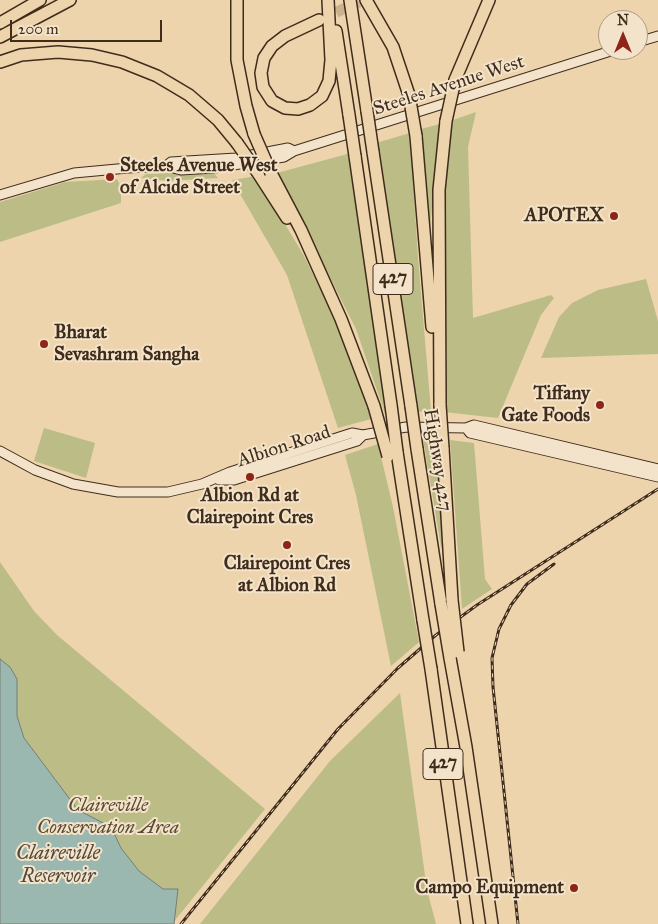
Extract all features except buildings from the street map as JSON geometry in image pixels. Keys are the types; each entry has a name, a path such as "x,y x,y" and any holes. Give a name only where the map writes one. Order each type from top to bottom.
{"highway":[{"path":"0,23 40,0"},
{"path":"0,38 70,0"},
{"path":"319,20 285,36 272,46 264,58 261,74 263,87 272,101 285,108 298,109 310,105 322,96 329,81 331,60 330,0"},
{"name":"Highway 427","path":"330,0 349,115 391,405 393,454 406,515 423,620 467,924"},
{"path":"360,0 378,19 393,47 409,94 416,136 440,405 454,655"},
{"name":"Highway 427","path":"360,0 367,111 441,604 454,655 455,680 492,924"},
{"path":"440,405 439,200 446,121 455,80 489,0"},
{"path":"237,3 237,60 246,106 254,134 271,173 301,230 310,255 341,319 393,454"},
{"path":"0,62 21,56 58,52 92,55 122,62 157,76 189,94 218,120 237,143 310,255"}],"main road":[{"name":"Steeles Avenue West","path":"0,195 74,173 166,166 171,162 236,158 288,148 294,151 598,55"},
{"name":"Albion Road","path":"0,451 23,464 59,480 103,490 137,493 168,492 183,490 352,433 363,435 406,427 466,428 470,433 656,474"}],"green space":[{"path":"476,112 468,147 473,318 551,295 554,298 541,315 498,418 444,412 443,189 450,121"},
{"path":"440,124 434,189 430,227 421,129"},
{"path":"410,133 431,411 416,412 376,143"},
{"path":"351,153 390,416 386,417 356,329 277,173"},
{"path":"212,171 218,178 167,181 141,178 146,174"},
{"path":"256,176 303,254 336,321 362,388 371,419 338,428 287,275 232,180"},
{"path":"117,179 121,187 121,203 0,242 0,202 65,182"},
{"path":"646,279 658,321 658,354 541,358 559,317 572,303 598,290"},
{"path":"44,428 95,443 86,478 34,461"},
{"path":"423,439 436,439 443,548 441,547"},
{"path":"450,440 474,443 485,579 492,589 462,609"},
{"path":"378,444 393,507 419,642 391,666 356,495 345,455"},
{"name":"Claireville Conservation Area","path":"0,562 34,611 57,635 265,809 172,924 0,924"},
{"path":"400,693 427,890 436,924 200,924 330,761"}],"water":[{"name":"Claireville Reservoir","path":"0,659 10,667 17,679 17,716 24,738 78,810 111,827 121,848 139,871 163,889 178,889 174,924 0,924"}],"tunnel":[{"path":"321,19 359,2"}],"railway":[{"path":"181,924 338,729 398,668 436,635 477,605 658,489"},
{"path":"518,924 493,687 492,658 499,629 511,605 527,584 554,564"}],"place":[{"name":"Steeles Avenue West of Alcide Street","path":"110,177"},
{"name":"APOTEX","path":"614,216"},
{"name":"Bharat Sevashram Sangha","path":"44,344"},
{"name":"Tiffany Gate Foods","path":"600,405"},
{"name":"Albion Rd at Clairepoint Cres","path":"250,477"},
{"name":"Clairepoint Cres at Albion Rd","path":"287,545"},
{"name":"Campo Equipment","path":"574,888"}]}
